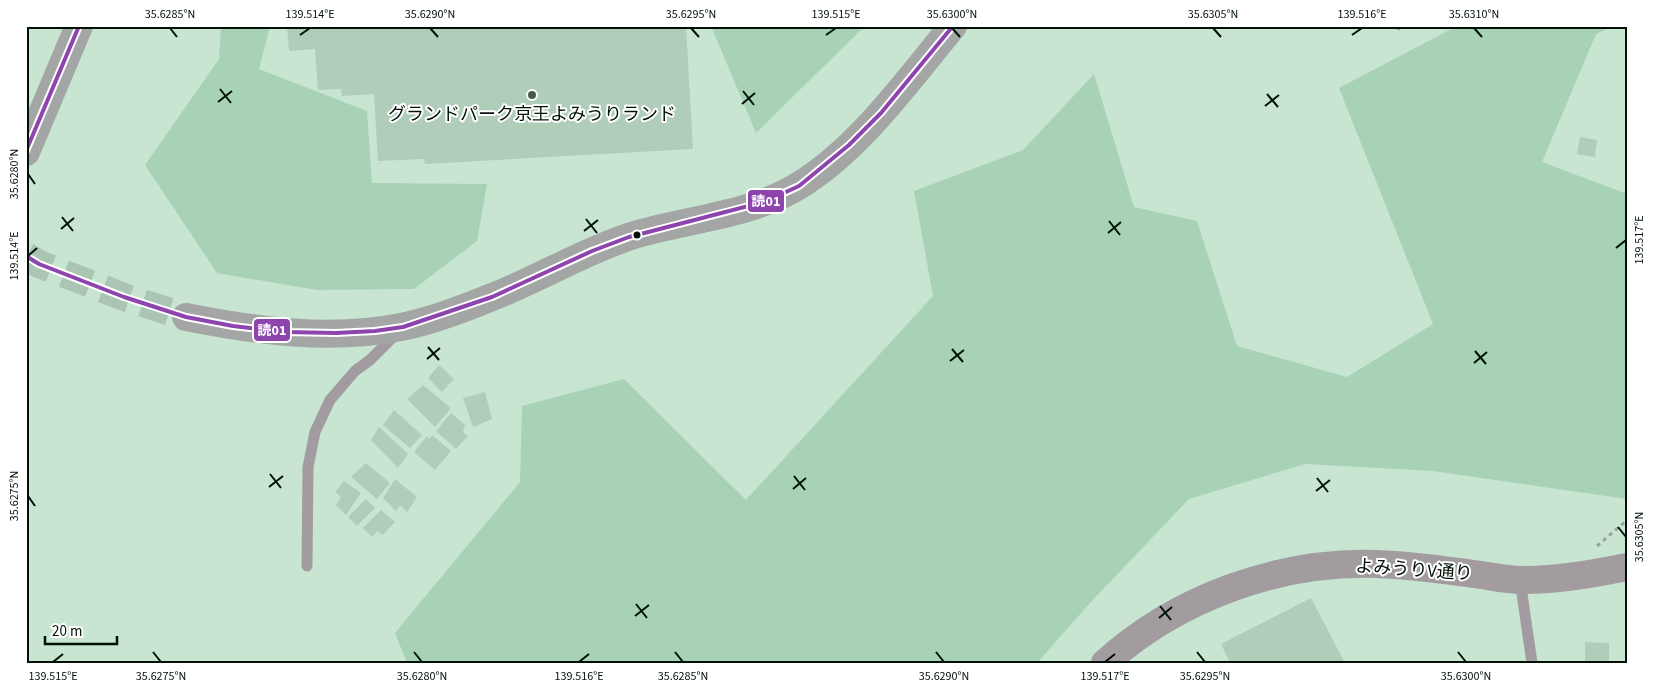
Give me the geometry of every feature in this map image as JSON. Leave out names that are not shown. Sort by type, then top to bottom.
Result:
[{"type":"main road","points":[[26,152],[78,26]]},
{"type":"main road","points":[[186,317],[233,326],[284,332],[336,333],[403,327],[492,297],[592,251],[629,237],[764,202],[799,186],[849,145],[881,113],[953,26]]},
{"type":"street","name":"よみうりV通り","points":[[1105,663],[1144,633],[1173,614],[1206,597],[1260,579],[1305,569],[1375,564],[1435,569],[1520,580],[1562,578],[1627,567]]},
{"type":"lane","points":[[307,566],[308,467],[315,432],[330,400],[355,371],[370,360],[403,327]]},
{"type":"lane","points":[[1520,580],[1532,663]]},
{"type":"path","points":[[1389,26],[1400,29]]},
{"type":"green space","points":[[221,26],[270,26],[259,69],[367,111],[372,183],[487,184],[477,241],[414,289],[317,290],[217,273],[145,165],[219,59]]},
{"type":"green space","points":[[711,26],[865,26],[756,133]]},
{"type":"green space","points":[[1457,26],[1613,26],[1596,34],[1542,162],[1627,194],[1627,499],[1433,471],[1305,464],[1189,499],[1090,603],[1037,663],[407,663],[395,633],[520,482],[522,406],[624,379],[746,500],[933,296],[914,191],[1023,150],[1094,74],[1134,207],[1197,221],[1237,346],[1347,377],[1433,324],[1339,88]]},
{"type":"building","name":"グランドパーク京王よみうりランド","points":[[287,26],[686,26],[693,149],[425,164],[424,159],[378,161],[374,94],[342,96],[341,89],[318,90],[315,49],[289,51]]},
{"type":"building","points":[[1580,137],[1597,140],[1595,157],[1577,154]]},
{"type":"building","points":[[439,365],[454,379],[442,392],[428,378]]},
{"type":"building","points":[[423,385],[451,408],[435,427],[407,399]]},
{"type":"building","points":[[485,392],[492,419],[473,427],[463,398]]},
{"type":"building","points":[[394,410],[422,435],[410,448],[383,425]]},
{"type":"building","points":[[451,413],[465,425],[463,432],[468,436],[456,449],[436,431]]},
{"type":"building","points":[[379,427],[408,454],[398,468],[371,440]]},
{"type":"building","points":[[432,435],[451,451],[435,470],[414,452],[427,436],[429,439]]},
{"type":"building","points":[[366,463],[390,483],[377,499],[351,477]]},
{"type":"building","points":[[395,479],[417,497],[407,512],[400,505],[396,511],[383,498]]},
{"type":"building","points":[[344,481],[361,493],[346,515],[336,505],[341,497],[335,492]]},
{"type":"building","points":[[366,499],[375,508],[357,526],[348,517]]},
{"type":"building","points":[[381,510],[395,522],[383,535],[377,531],[372,537],[363,528]]},
{"type":"building","points":[[1311,598],[1345,663],[1230,663],[1221,644]]},
{"type":"building","points":[[1585,642],[1609,643],[1609,663],[1585,663]]},
{"type":"tunnel","points":[[26,256],[39,264],[124,297],[186,317]]},
{"type":"transit line","name":"読01","points":[[26,151],[79,26]]},
{"type":"transit line","name":"読01","points":[[26,256],[39,264],[124,297],[186,317],[233,326],[285,332],[336,333],[403,327],[492,297],[592,251],[629,237],[764,202],[799,186],[849,145],[881,113],[953,26]]},
{"type":"place","name":"グランドパーク京王よみうりランド","points":[[532,95]]}]
